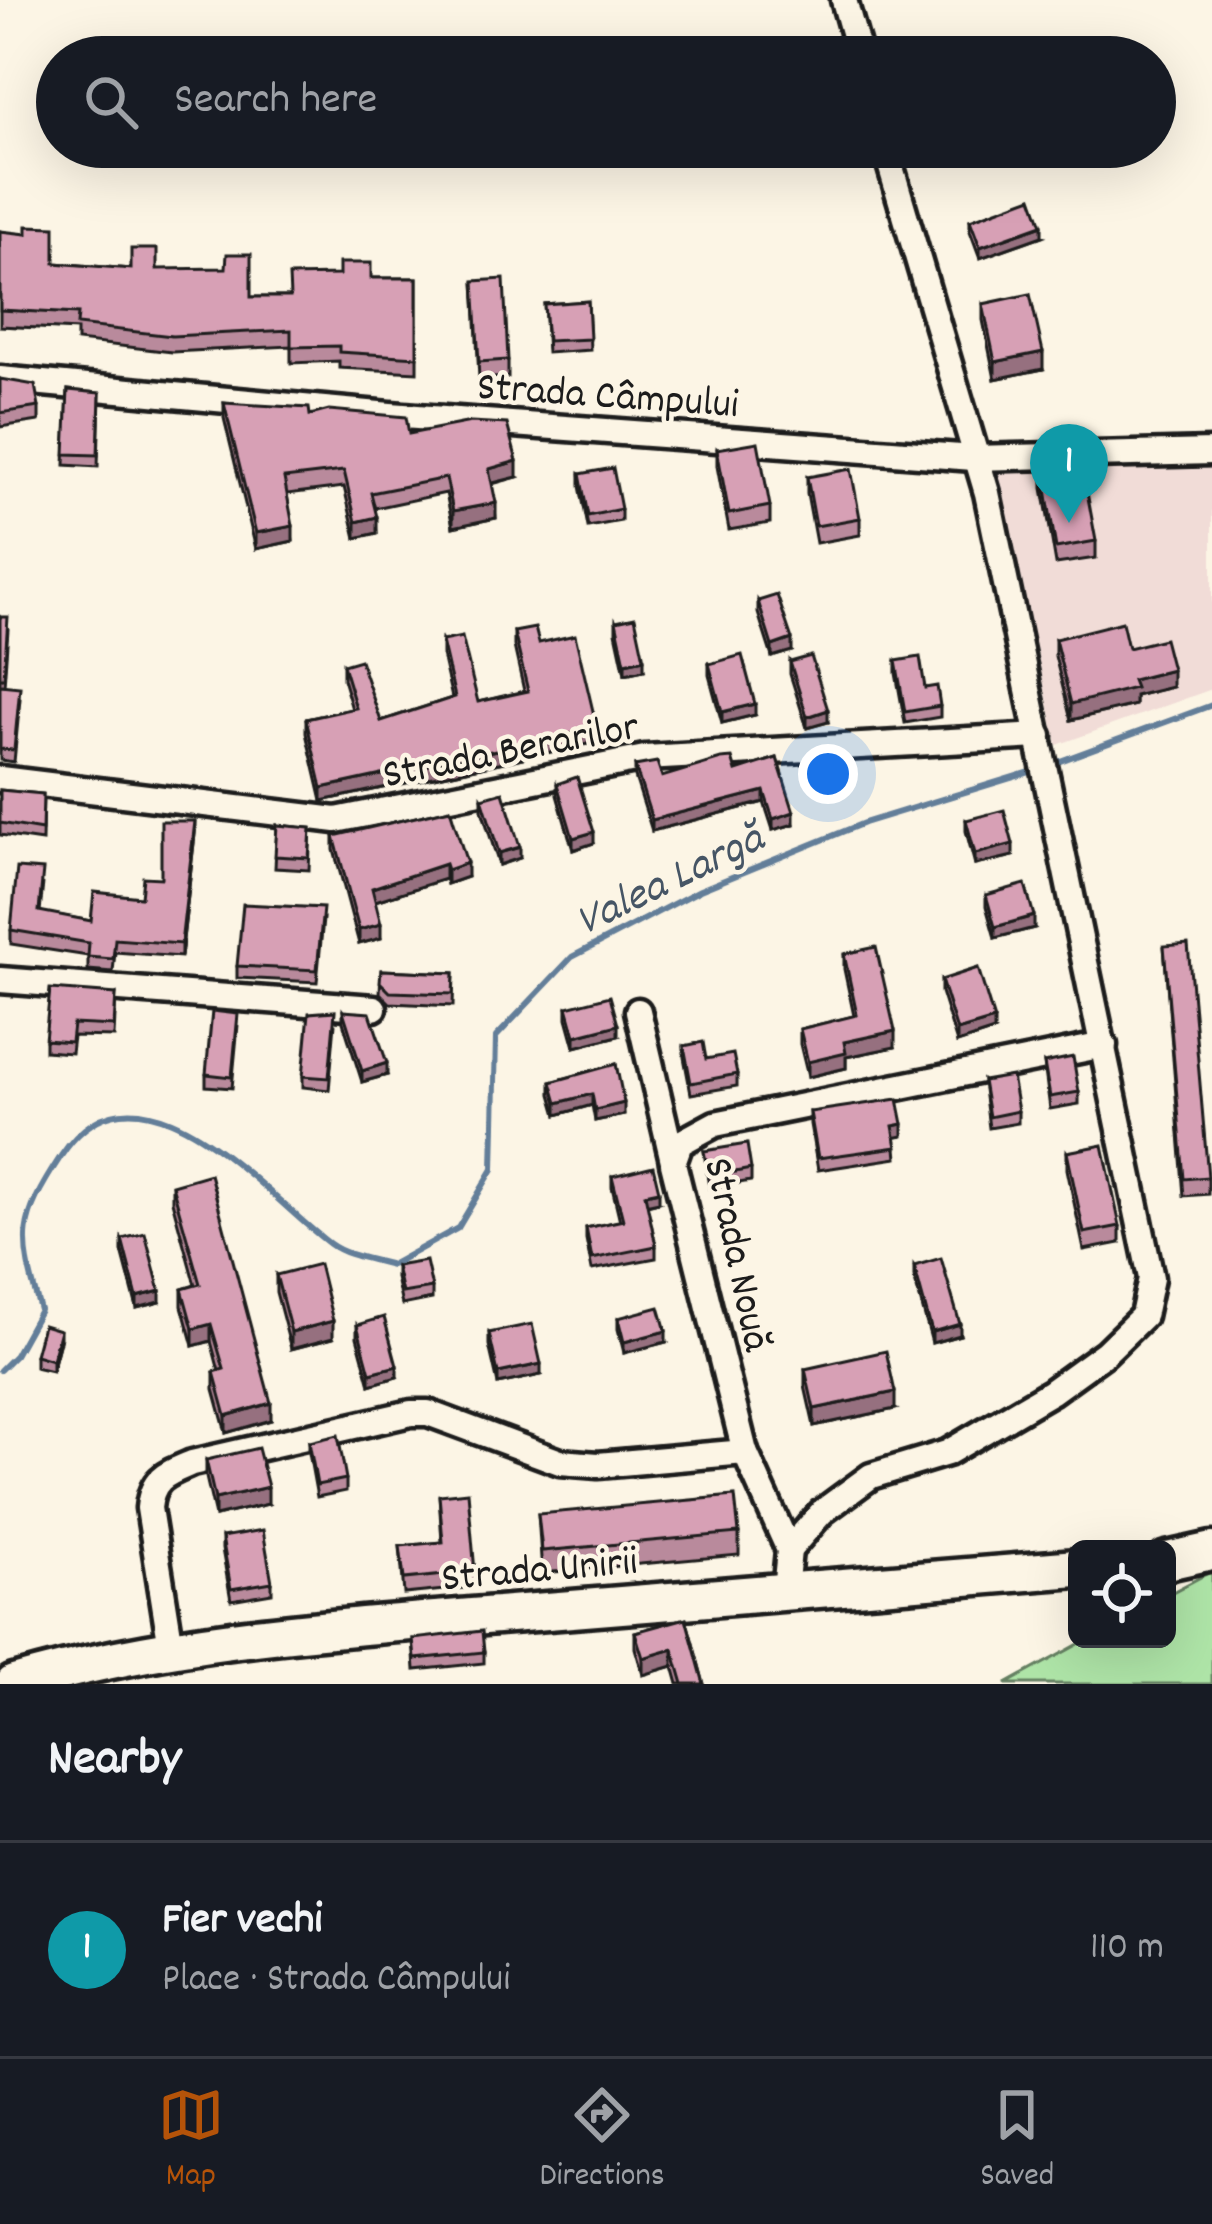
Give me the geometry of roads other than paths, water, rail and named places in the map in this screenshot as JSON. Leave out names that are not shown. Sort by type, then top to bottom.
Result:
[{"type":"main road","points":[[1176,1559],[1212,1551]]},
{"type":"main road","name":"Strada Unirii","points":[[14,1684],[97,1660],[171,1647],[1068,1569]]},
{"type":"street","points":[[844,0],[854,36]]},
{"type":"street","points":[[789,1550],[822,1511],[872,1476],[946,1453],[1052,1393],[1118,1343],[1143,1316],[1151,1278],[987,493],[891,168]]},
{"type":"street","name":"Strada Câmpului","points":[[0,379],[390,415],[974,458],[1212,452]]},
{"type":"street","name":"Strada Berarilor","points":[[0,779],[336,820],[645,758],[1041,745]]},
{"type":"street","points":[[0,980],[374,1008]]},
{"type":"street","points":[[638,1011],[674,1163]]},
{"type":"street","name":"Strada Nouă","points":[[785,1591],[789,1550],[745,1452],[674,1163],[680,1143],[715,1124],[1103,1046]]},
{"type":"street","points":[[171,1647],[149,1508],[151,1487],[160,1477],[192,1462],[411,1412],[428,1413],[560,1462],[598,1465],[745,1452]]},
{"type":"waterway","name":"Valea Largă","points":[[1052,764],[1212,705]]},
{"type":"waterway","name":"Valea Largă","points":[[0,1370],[15,1355],[40,1310],[26,1246],[30,1214],[61,1156],[92,1124],[126,1113],[162,1118],[236,1163],[330,1244],[391,1265],[458,1228],[493,1169],[496,1037],[572,957],[700,890],[864,823],[1040,769]]},
{"type":"place","name":"Fier vechi","points":[[1069,523]]}]
